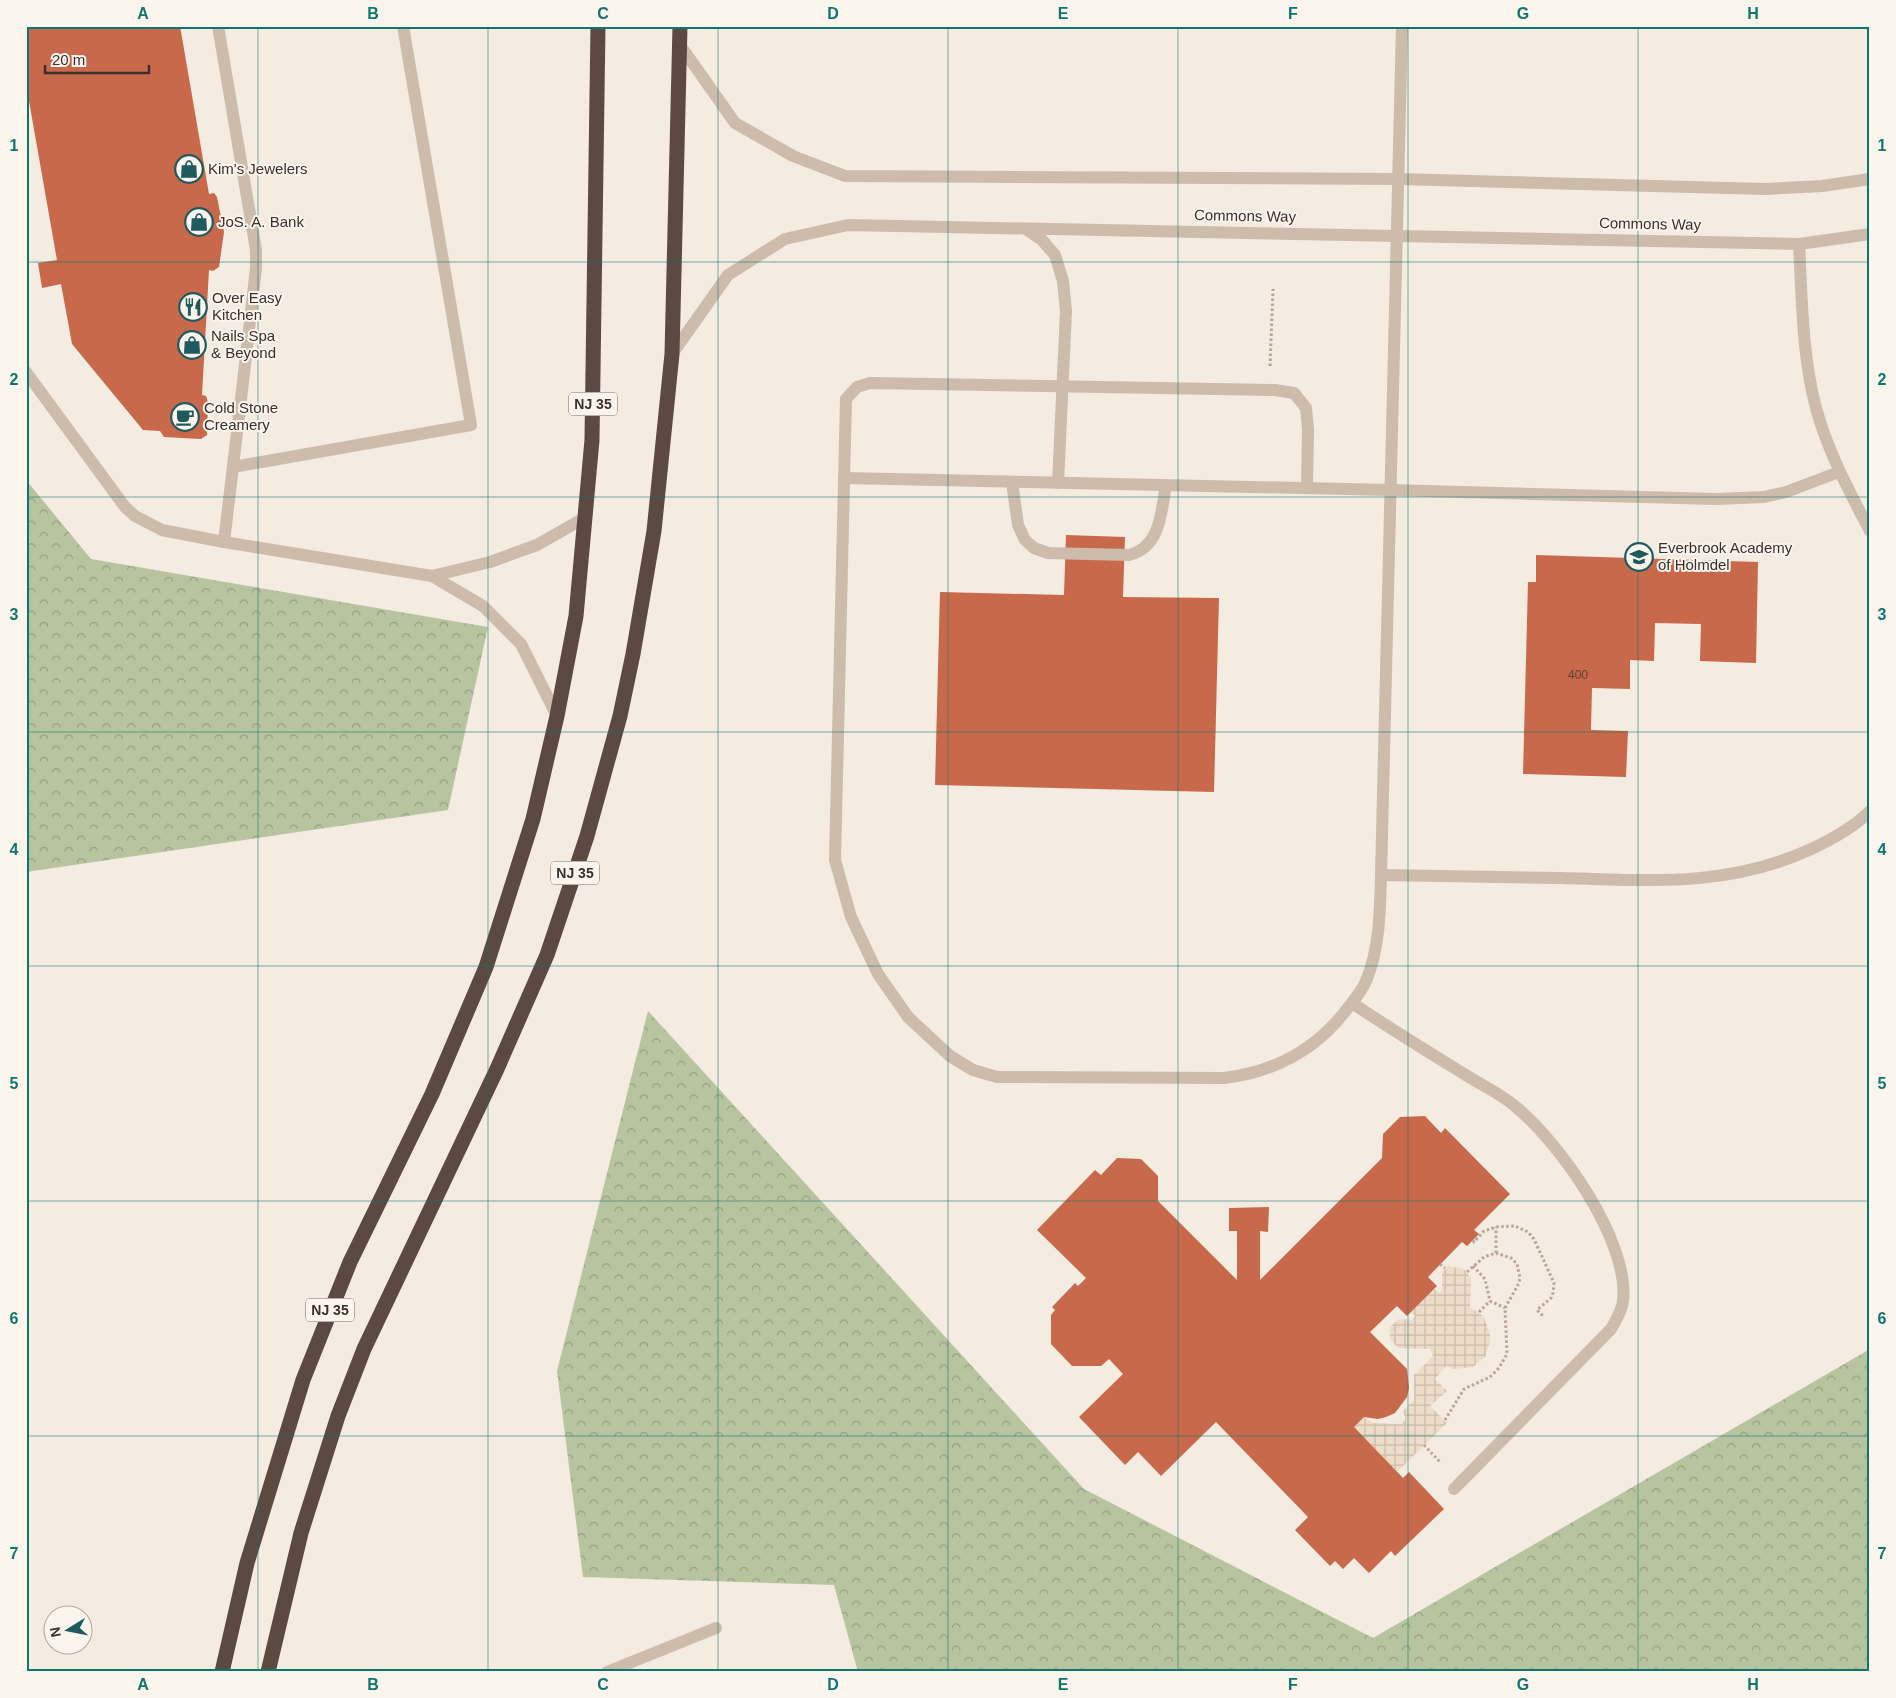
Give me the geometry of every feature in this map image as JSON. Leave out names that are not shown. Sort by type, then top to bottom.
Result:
[{"type":"highway","name":"NJ 35","points":[[222,1672],[247,1563],[303,1380],[350,1262],[432,1094],[486,967],[533,819],[557,716],[576,616],[592,440],[598,26]]},
{"type":"highway","name":"NJ 35","points":[[268,1672],[301,1533],[338,1416],[364,1349],[505,1052],[547,955],[587,836],[620,716],[633,654],[654,531],[672,354],[680,26]]},
{"type":"street","points":[[218,26],[256,250],[255,278],[224,542]]},
{"type":"street","points":[[233,467],[471,425],[403,26]]},
{"type":"street","points":[[1307,488],[1308,429],[1306,408],[1294,393],[1275,390],[1062,388],[870,383],[857,387],[846,399],[835,860],[855,925],[878,974],[908,1017],[950,1056],[973,1070],[997,1077],[1224,1078],[1244,1076],[1282,1063],[1322,1037],[1340,1019],[1366,981],[1373,960],[1380,915],[1402,26]]},
{"type":"street","points":[[680,45],[735,123],[793,156],[844,176],[1399,180],[1765,189],[1822,186],[1870,179]]},
{"type":"street","name":"Commons Way","points":[[672,354],[728,275],[785,239],[848,225],[1800,244],[1870,234]]},
{"type":"street","points":[[1026,229],[1042,240],[1055,255],[1063,281],[1066,311],[1058,483]]},
{"type":"street","points":[[1800,244],[1803,320],[1809,373],[1816,408],[1839,472],[1870,531]]},
{"type":"street","points":[[26,372],[125,507],[135,516],[162,530],[432,576],[483,606],[521,644],[557,716]]},
{"type":"street","points":[[844,478],[1741,499],[1764,497],[1786,492],[1839,472]]},
{"type":"street","points":[[1012,482],[1018,524],[1025,540],[1034,548],[1048,553],[1129,555],[1138,553],[1148,546],[1154,537],[1159,524],[1166,485]]},
{"type":"street","points":[[432,576],[490,562],[537,545],[586,518]]},
{"type":"street","points":[[1381,875],[1658,880],[1706,879],[1774,864],[1804,852],[1842,832],[1870,811]]},
{"type":"street","points":[[1352,1003],[1515,1106],[1542,1133],[1572,1171],[1608,1233],[1620,1264],[1624,1285],[1623,1302],[1620,1313],[1611,1329],[1454,1489]]},
{"type":"street","points":[[607,1672],[716,1628]]},
{"type":"path","points":[[1270,371],[1273,289]]},
{"type":"path","points":[[1473,1240],[1474,1242],[1484,1231],[1496,1227],[1515,1226],[1522,1228],[1534,1239],[1554,1283],[1551,1298],[1537,1310],[1544,1317]]},
{"type":"path","points":[[1496,1227],[1496,1253]]},
{"type":"path","points":[[1445,1420],[1464,1389],[1490,1377],[1499,1368],[1507,1354],[1504,1308],[1519,1283],[1517,1264],[1511,1258],[1496,1253],[1484,1257],[1467,1272]]},
{"type":"path","points":[[1440,1264],[1445,1268]]},
{"type":"path","points":[[1473,1266],[1485,1279],[1490,1301]]},
{"type":"path","points":[[1490,1301],[1504,1308]]},
{"type":"path","points":[[1479,1312],[1490,1301]]},
{"type":"path","points":[[1424,1446],[1440,1462]]},
{"type":"green space","points":[[26,480],[91,559],[488,627],[448,810],[26,872]]},
{"type":"green space","points":[[648,1011],[1084,1489],[1373,1638],[1870,1349],[1870,1672],[858,1672],[834,1585],[583,1577],[557,1371]]},
{"type":"shaded area","points":[[1448,1266],[1464,1269],[1471,1278],[1470,1308],[1479,1312],[1484,1318],[1490,1333],[1490,1341],[1485,1357],[1473,1367],[1453,1369],[1446,1366],[1435,1379],[1447,1391],[1430,1406],[1447,1423],[1397,1472],[1354,1427],[1364,1417],[1373,1423],[1401,1424],[1405,1420],[1402,1412],[1414,1400],[1414,1375],[1433,1356],[1430,1349],[1398,1348],[1390,1339],[1390,1327],[1399,1319],[1412,1320],[1415,1316],[1411,1312],[1434,1289],[1439,1293],[1442,1290],[1442,1272]]},
{"type":"building","points":[[26,26],[180,26],[209,194],[214,193],[217,197],[224,232],[219,267],[213,271],[209,270],[202,395],[206,396],[208,402],[207,435],[201,439],[164,437],[160,431],[143,430],[72,344],[61,284],[42,288],[38,263],[57,260],[26,84]]},
{"type":"building","points":[[1066,535],[1125,537],[1123,597],[1219,598],[1214,792],[935,785],[940,592],[1064,595]]},
{"type":"building","points":[[1536,555],[1758,562],[1756,663],[1700,661],[1701,624],[1655,623],[1654,661],[1630,660],[1630,689],[1592,688],[1591,730],[1628,731],[1626,777],[1523,774],[1528,582],[1536,582]]},
{"type":"building","points":[[1425,1116],[1441,1133],[1445,1128],[1510,1194],[1474,1230],[1479,1234],[1467,1246],[1462,1242],[1428,1277],[1437,1286],[1407,1316],[1397,1306],[1370,1332],[1407,1369],[1409,1388],[1407,1397],[1395,1413],[1378,1419],[1364,1417],[1354,1427],[1403,1478],[1409,1472],[1444,1509],[1395,1556],[1391,1551],[1369,1573],[1354,1558],[1343,1569],[1335,1561],[1330,1566],[1295,1530],[1308,1517],[1216,1422],[1161,1476],[1138,1452],[1125,1465],[1079,1417],[1123,1374],[1109,1359],[1101,1366],[1072,1366],[1051,1344],[1051,1315],[1055,1310],[1052,1307],[1075,1283],[1078,1286],[1086,1278],[1037,1230],[1095,1170],[1101,1175],[1117,1158],[1141,1159],[1158,1176],[1158,1201],[1237,1280],[1237,1231],[1229,1231],[1229,1208],[1269,1207],[1268,1232],[1260,1231],[1260,1280],[1382,1158],[1383,1134],[1400,1117]]},
{"type":"place","name":"Kim's Jewelers","points":[[189,169]]},
{"type":"place","name":"JoS. A. Bank","points":[[199,222]]},
{"type":"place","name":"Over Easy Kitchen","points":[[193,307]]},
{"type":"place","name":"Nails Spa & Beyond","points":[[192,345]]},
{"type":"place","name":"Cold Stone Creamery","points":[[185,417]]},
{"type":"place","name":"Everbrook Academy of Holmdel","points":[[1639,557]]}]
